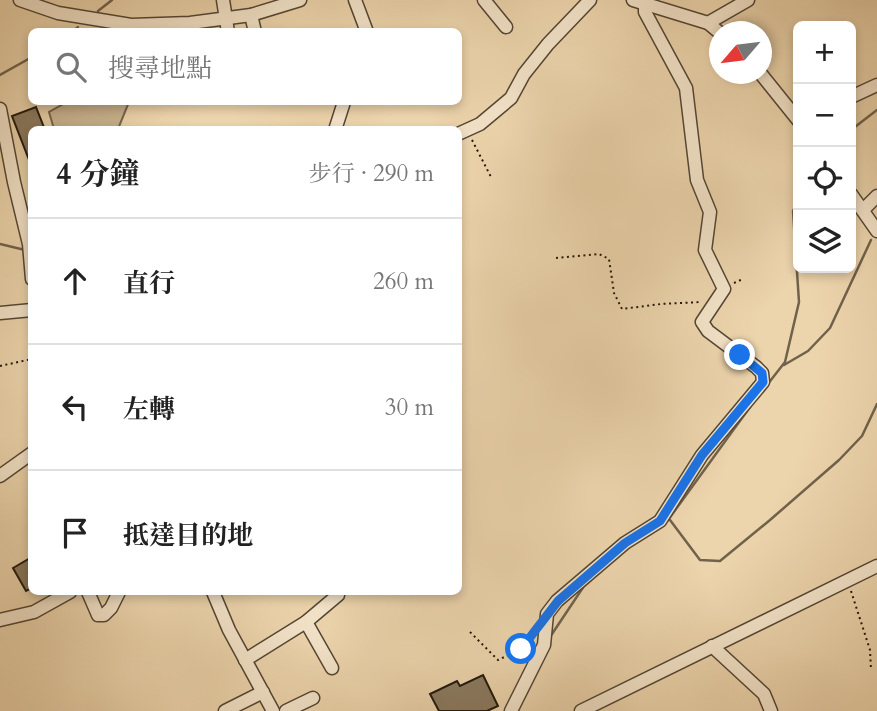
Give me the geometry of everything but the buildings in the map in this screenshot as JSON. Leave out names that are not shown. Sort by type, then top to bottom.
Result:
[{"type":"street","points":[[20,0],[58,13],[131,25],[190,23],[251,15],[300,0]]},
{"type":"street","points":[[223,0],[227,28]]},
{"type":"street","points":[[355,0],[366,28]]},
{"type":"street","points":[[484,0],[506,27]]},
{"type":"street","points":[[462,132],[478,125],[511,98],[524,74],[548,44],[590,0]]},
{"type":"street","points":[[639,2],[708,23],[747,0]]},
{"type":"street","points":[[511,711],[544,645],[547,614],[558,601],[625,543],[660,521],[702,455],[763,382],[762,373],[708,331],[702,322],[724,289],[705,250],[710,212],[697,180],[686,88],[639,2]]},
{"type":"street","points":[[251,15],[254,28]]},
{"type":"street","points":[[769,84],[793,114]]},
{"type":"street","points":[[856,95],[877,85]]},
{"type":"street","points":[[336,126],[343,105]]},
{"type":"street","points":[[0,109],[7,182],[28,241]]},
{"type":"street","points":[[863,210],[877,196]]},
{"type":"street","points":[[856,201],[877,231]]},
{"type":"street","points":[[0,313],[28,310]]},
{"type":"street","points":[[0,477],[28,456]]},
{"type":"street","points":[[581,711],[877,566]]},
{"type":"street","points":[[0,620],[34,611],[63,595]]},
{"type":"street","points":[[90,595],[98,615],[104,615],[118,595]]},
{"type":"street","points":[[214,595],[229,630],[273,711]]},
{"type":"street","points":[[246,660],[306,622],[338,595]]},
{"type":"street","points":[[306,622],[332,668]]},
{"type":"street","points":[[712,646],[764,694],[771,711]]},
{"type":"street","points":[[225,711],[263,692]]},
{"type":"street","points":[[286,711],[313,698]]},
{"type":"path","points":[[478,125],[472,141],[491,177]]},
{"type":"path","points":[[556,258],[599,254],[609,259],[614,293],[622,309],[716,302]]},
{"type":"path","points":[[0,366],[28,360]]},
{"type":"path","points":[[848,580],[870,650],[871,670]]},
{"type":"path","points":[[470,632],[498,660],[521,649],[534,631]]},
{"type":"shaded area","points":[[62,105],[128,105],[119,126],[53,126],[49,112]]},
{"type":"waterway","points":[[98,11],[112,0]]},
{"type":"waterway","points":[[0,75],[28,59]]},
{"type":"waterway","points":[[856,126],[877,110]]},
{"type":"waterway","points":[[767,385],[785,362],[799,302],[794,210]]},
{"type":"waterway","points":[[784,365],[808,351],[830,328],[871,240]]},
{"type":"waterway","points":[[0,244],[25,250]]},
{"type":"waterway","points":[[670,520],[700,560],[720,561],[839,460],[862,436],[877,404]]},
{"type":"waterway","points":[[668,520],[750,407]]},
{"type":"waterway","points":[[550,637],[584,586],[591,580]]},
{"type":"route","points":[[521,649],[558,601],[625,543],[660,521],[702,455],[763,382],[762,373],[740,355]]}]
